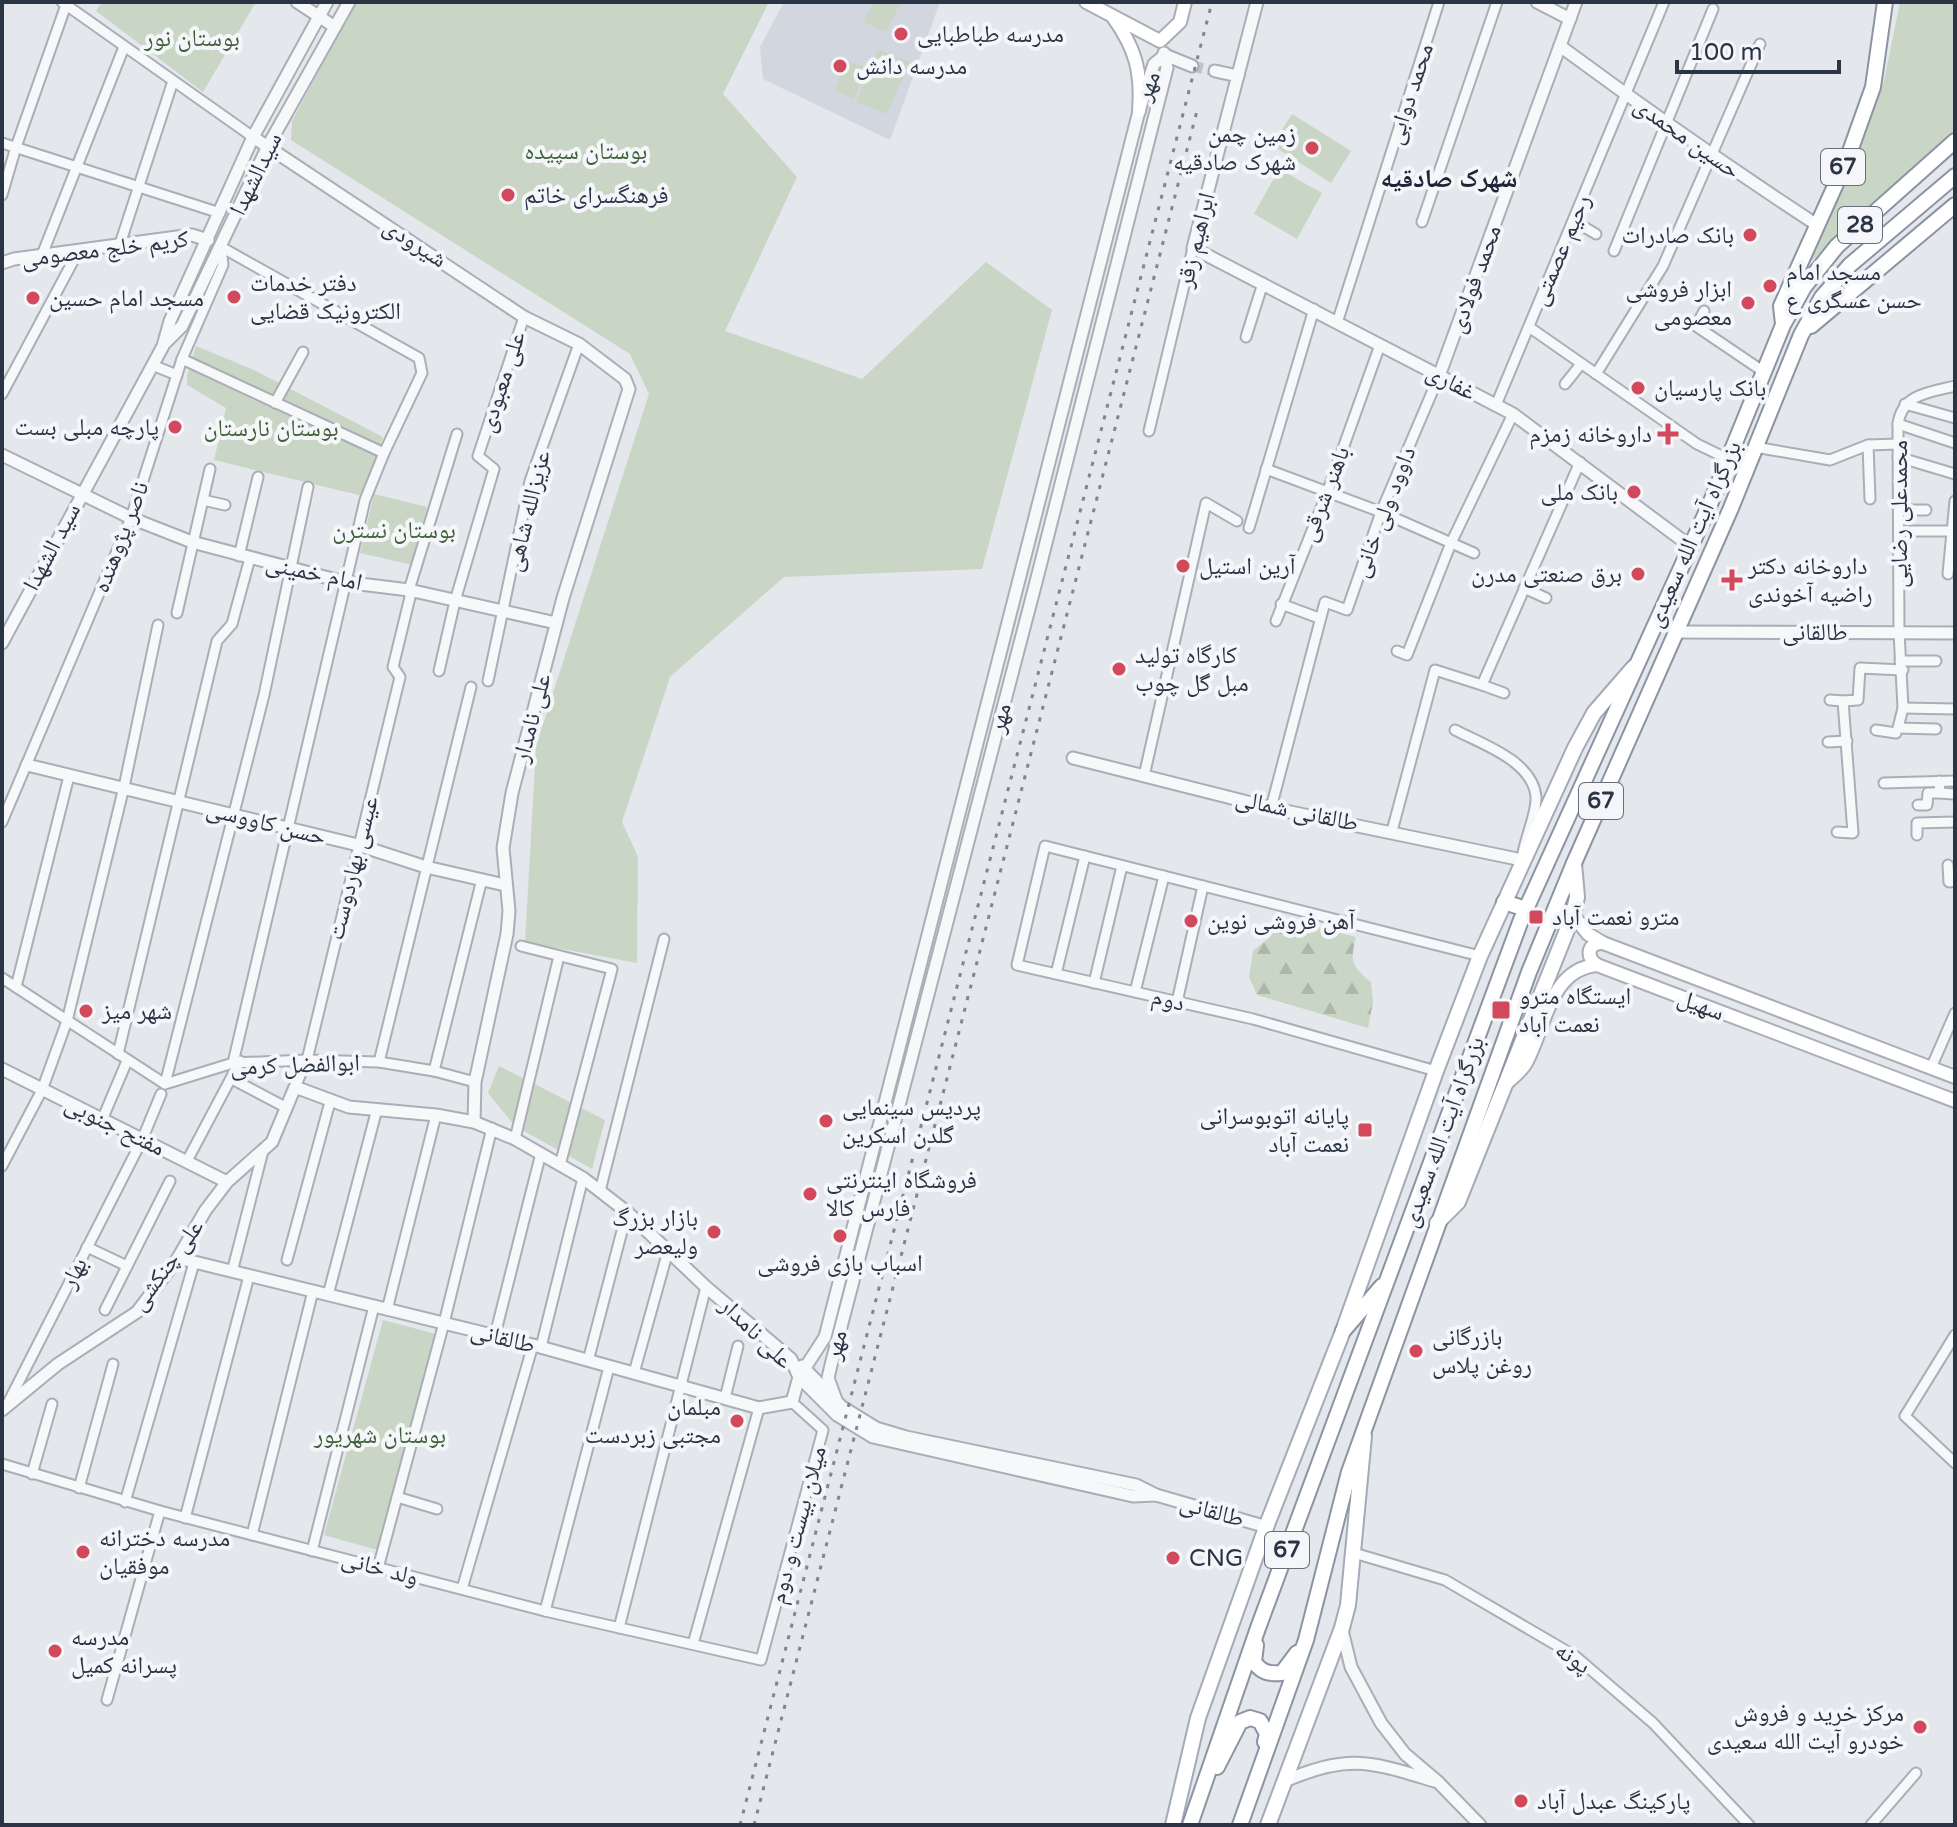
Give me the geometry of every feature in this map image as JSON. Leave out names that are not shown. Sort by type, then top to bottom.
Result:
[{"type":"main road","points":[[1086,2],[1160,41]]},
{"type":"main road","name":"مهر","points":[[1160,41],[1180,22],[1185,2]]},
{"type":"main road","name":"بزرگراه آیت الله سعیدی","points":[[1191,1819],[1258,1628],[1526,909],[1728,459],[1783,325],[1781,306],[1848,157],[1873,87],[1885,2]]},
{"type":"main road","points":[[1111,15],[1129,41],[1137,66],[1141,81],[1139,111]]},
{"type":"main road","name":"28","points":[[1783,325],[1804,287],[1837,246],[1955,141]]},
{"type":"main road","name":"28","points":[[1801,335],[1822,297],[1850,265],[1955,176]]},
{"type":"main road","points":[[1928,228],[1955,188]]},
{"type":"main road","points":[[1801,335],[1955,205]]},
{"type":"main road","name":"بزرگراه آیت الله سعیدی","points":[[1240,1825],[1306,1640],[1349,1472],[1529,972],[1731,508],[1801,335]]},
{"type":"main road","points":[[1173,1825],[1198,1718],[1480,956],[1522,860],[1594,713],[1635,666]]},
{"type":"main road","points":[[1437,1223],[1458,1202],[1573,915],[1577,897],[1574,863]]},
{"type":"main road","points":[[1504,902],[1526,909]]},
{"type":"main road","name":"سهیل","points":[[1573,915],[1588,934],[1603,943],[1955,1077]]},
{"type":"main road","points":[[1597,965],[1588,954],[1596,943],[1603,943]]},
{"type":"main road","points":[[1504,1085],[1526,1064],[1553,997],[1562,984],[1582,966],[1597,965]]},
{"type":"main road","name":"سهیل","points":[[1597,965],[1955,1101]]},
{"type":"main road","points":[[1343,1331],[1390,1277]]},
{"type":"main road","points":[[1268,1825],[1348,1605],[1365,1426]]},
{"type":"main road","points":[[1258,1628],[1254,1662],[1261,1671],[1271,1674],[1282,1673],[1306,1640]]},
{"type":"main road","points":[[1191,1819],[1240,1722],[1250,1718],[1264,1725],[1267,1734],[1246,1808]]},
{"type":"street","points":[[297,2],[335,27]]},
{"type":"street","name":"سیدالشهدا","points":[[163,346],[170,321],[253,137],[327,2]]},
{"type":"street","name":"سیدالشهدا","points":[[80,494],[163,346],[182,326],[268,146],[349,2]]},
{"type":"street","name":"ابراهیم زقر","points":[[1149,431],[1257,2]]},
{"type":"street","name":"محمد دوابی","points":[[1337,323],[1439,2]]},
{"type":"street","points":[[1422,222],[1497,2]]},
{"type":"street","points":[[1537,2],[1570,19]]},
{"type":"street","name":"محمد فولادی","points":[[1439,376],[1576,2]]},
{"type":"street","name":"رحیم عصمتی","points":[[1496,405],[1664,2]]},
{"type":"street","points":[[1879,2],[1883,28]]},
{"type":"street","points":[[2,195],[64,4],[253,137]]},
{"type":"street","points":[[1614,251],[1713,9]]},
{"type":"street","points":[[1160,41],[1165,55],[1192,66]]},
{"type":"street","points":[[1596,374],[1663,266],[1760,44]]},
{"type":"street","name":"حسین محمدی","points":[[1560,46],[1712,156],[1817,225]]},
{"type":"street","points":[[42,255],[124,47]]},
{"type":"street","name":"مهر","points":[[806,1368],[825,1337],[1139,111],[1154,64],[1165,55]]},
{"type":"street","name":"مهر","points":[[836,1400],[828,1378],[831,1365],[1167,68],[1165,55]]},
{"type":"street","points":[[1215,71],[1238,76]]},
{"type":"street","points":[[120,244],[173,81]]},
{"type":"street","name":"شیرودی","points":[[253,137],[524,317],[579,344]]},
{"type":"street","points":[[2,143],[220,213]]},
{"type":"street","points":[[1574,221],[1596,234]]},
{"type":"street","name":"کریم خلج معصومی","points":[[2,263],[192,235],[208,240]]},
{"type":"street","points":[[187,1161],[232,1079],[365,500],[422,373],[419,358],[221,247]]},
{"type":"street","name":"ناصر پژوهنده","points":[[2,822],[131,518],[182,359],[223,265],[221,247]]},
{"type":"street","name":"غفاری","points":[[1193,248],[1513,414],[1690,546]]},
{"type":"street","points":[[2,394],[79,250]]},
{"type":"street","points":[[1246,337],[1263,283]]},
{"type":"street","points":[[1249,528],[1314,309]]},
{"type":"street","points":[[1704,311],[1696,326],[1764,372]]},
{"type":"street","name":"علی معبودی","points":[[439,671],[455,601],[494,469],[478,456],[524,317]]},
{"type":"street","points":[[1529,327],[1697,444],[1728,459]]},
{"type":"street","name":"عزیزالله شاهی","points":[[488,681],[530,481],[579,344]]},
{"type":"street","name":"علی نامدار","points":[[474,1122],[475,1082],[507,934],[509,911],[503,848],[506,821],[556,623],[629,389],[625,379],[579,344]]},
{"type":"street","name":"باهنر شرقی","points":[[1276,621],[1327,493],[1380,345]]},
{"type":"street","points":[[275,403],[303,352]]},
{"type":"street","points":[[182,359],[384,453]]},
{"type":"street","points":[[1565,384],[1581,364]]},
{"type":"street","points":[[152,365],[177,375]]},
{"type":"street","name":"داوود ولی خانی","points":[[1319,618],[1325,602],[1347,610],[1381,512],[1439,376]]},
{"type":"street","points":[[1905,404],[1917,396],[1955,386]]},
{"type":"street","points":[[1905,404],[1955,418]]},
{"type":"street","name":"محمدعلی رضایی","points":[[1897,731],[1903,708],[1899,632],[1898,424],[1899,412],[1905,404]]},
{"type":"street","points":[[1402,653],[1513,414]]},
{"type":"street","points":[[1898,424],[1955,443]]},
{"type":"street","name":"عیسی بهاردوست","points":[[295,1087],[307,1060],[400,677],[393,667],[410,597],[409,590],[457,434]]},
{"type":"street","points":[[1755,447],[1830,460],[1868,445],[1898,444]]},
{"type":"street","points":[[1868,445],[1870,499]]},
{"type":"street","name":"امام خمینی","points":[[2,455],[131,518],[192,542],[344,582],[409,590],[556,623]]},
{"type":"street","points":[[1898,457],[1955,474]]},
{"type":"street","points":[[1482,685],[1580,462]]},
{"type":"street","points":[[177,613],[210,469]]},
{"type":"street","points":[[1266,469],[1381,512],[1474,553]]},
{"type":"street","points":[[118,1054],[217,641],[232,624],[258,477]]},
{"type":"street","name":"بهار","points":[[4,1408],[142,1140],[163,1089],[264,695],[308,487]]},
{"type":"street","name":"سید الشهدا","points":[[2,643],[80,494]]},
{"type":"street","points":[[203,500],[225,505]]},
{"type":"street","points":[[1948,574],[1955,501]]},
{"type":"street","points":[[1144,776],[1206,503],[1237,521]]},
{"type":"street","points":[[1899,510],[1926,510]]},
{"type":"street","points":[[1899,531],[1952,531]]},
{"type":"street","points":[[1524,588],[1546,598]]},
{"type":"street","points":[[1271,808],[1319,618],[1281,604]]},
{"type":"street","points":[[2,1166],[42,1090],[67,1021],[124,787],[158,625]]},
{"type":"street","name":"طالقانی","points":[[1675,632],[1955,633]]},
{"type":"street","points":[[1830,700],[1858,700],[1860,668],[1936,661]]},
{"type":"street","points":[[1392,831],[1435,670],[1504,693]]},
{"type":"street","points":[[379,1062],[471,687]]},
{"type":"street","points":[[1837,832],[1853,833],[1843,701]]},
{"type":"street","points":[[1903,708],[1955,709]]},
{"type":"street","points":[[1876,730],[1936,729]]},
{"type":"street","points":[[1455,730],[1505,756],[1532,783],[1537,799],[1526,833],[1522,860]]},
{"type":"street","points":[[1828,742],[1847,741]]},
{"type":"street","name":"طالقانی شمالی","points":[[1073,758],[1271,808],[1522,860]]},
{"type":"street","name":"حسن کاووسی","points":[[27,765],[358,845],[426,867],[505,885]]},
{"type":"street","points":[[2,992],[8,982],[69,776]]},
{"type":"street","points":[[1939,781],[1940,793]]},
{"type":"street","points":[[1884,783],[1954,781]]},
{"type":"street","points":[[1918,805],[1927,805],[1928,793],[1953,794]]},
{"type":"street","points":[[1917,835],[1917,823],[1955,822]]},
{"type":"street","name":"دوم","points":[[1085,856],[1045,846],[1017,965],[1253,1019],[1436,1071]]},
{"type":"street","points":[[949,853],[964,856]]},
{"type":"street","points":[[1056,974],[1085,856],[1480,956]]},
{"type":"street","points":[[1948,865],[1949,882],[1955,881]]},
{"type":"street","points":[[1094,983],[1122,866]]},
{"type":"street","points":[[1135,992],[1164,876]]},
{"type":"street","points":[[434,1071],[482,879]]},
{"type":"street","points":[[1177,1002],[1203,886]]},
{"type":"street","points":[[600,1191],[664,939]]},
{"type":"street","points":[[521,946],[612,969],[560,1165]]},
{"type":"street","points":[[515,1139],[559,956]]},
{"type":"street","points":[[8,982],[118,1054],[163,1089]]},
{"type":"street","points":[[1931,1068],[1955,1013]]},
{"type":"street","name":"ابوالفضل کرمی","points":[[163,1089],[236,1062],[307,1060],[379,1062],[434,1071],[475,1082]]},
{"type":"street","points":[[102,1120],[127,1061]]},
{"type":"street","name":"مفتح جنوبی","points":[[2,1069],[227,1182]]},
{"type":"street","points":[[232,1079],[287,1108]]},
{"type":"street","name":"علی نامدار","points":[[295,1087],[349,1107],[436,1115],[474,1122],[541,1153],[583,1178],[627,1212],[706,1287],[791,1359]]},
{"type":"street","name":"علی چنکشی","points":[[4,1408],[58,1364],[137,1312],[178,1258],[205,1211],[227,1182],[272,1142],[295,1087]]},
{"type":"street","points":[[287,1260],[330,1102]]},
{"type":"street","points":[[328,1295],[377,1109]]},
{"type":"street","points":[[387,1310],[436,1115]]},
{"type":"street","points":[[378,1568],[444,1323],[492,1128]]},
{"type":"street","points":[[2,1135],[15,1142]]},
{"type":"street","points":[[232,1272],[263,1151]]},
{"type":"street","points":[[495,1335],[541,1153]]},
{"type":"street","points":[[871,1160],[884,1162]]},
{"type":"street","points":[[462,1589],[537,1346],[583,1178]]},
{"type":"street","name":"بهار","points":[[105,1310],[170,1181]]},
{"type":"street","points":[[588,1361],[627,1212]]},
{"type":"street","points":[[87,1247],[127,1266]]},
{"type":"street","points":[[634,1373],[668,1251]]},
{"type":"street","name":"طالقانی","points":[[178,1258],[495,1335],[759,1408],[792,1402]]},
{"type":"street","points":[[125,1502],[194,1263]]},
{"type":"street","points":[[185,1518],[249,1276]]},
{"type":"street","points":[[619,1628],[706,1287]]},
{"type":"street","points":[[252,1535],[313,1291]]},
{"type":"street","points":[[312,1551],[374,1306]]},
{"type":"street","points":[[1955,1335],[1905,1416],[1955,1463]]},
{"type":"street","points":[[725,1398],[738,1346]]},
{"type":"street","name":"طالقانی","points":[[791,1359],[806,1368],[842,1407],[876,1428],[1136,1485],[1156,1495],[1267,1527]]},
{"type":"street","points":[[79,1488],[113,1364]]},
{"type":"street","points":[[792,1402],[806,1368],[813,1366],[818,1371],[827,1370],[831,1365]]},
{"type":"street","points":[[545,1611],[609,1367]]},
{"type":"street","name":"علی نامدار","points":[[806,1368],[837,1415],[873,1437]]},
{"type":"street","name":"میلان بیست و دوم","points":[[761,1660],[823,1430],[792,1402]]},
{"type":"street","points":[[32,1474],[52,1404]]},
{"type":"street","points":[[693,1644],[759,1408]]},
{"type":"street","name":"طالقانی","points":[[873,1437],[1133,1496],[1156,1495]]},
{"type":"street","name":"ولد خانی","points":[[2,1464],[125,1502],[312,1551],[545,1611],[761,1660]]},
{"type":"street","points":[[397,1497],[437,1509]]},
{"type":"street","points":[[107,1700],[160,1511]]},
{"type":"street","name":"پونه","points":[[1354,1553],[1445,1580],[1575,1656],[1653,1723],[1749,1825]]},
{"type":"street","points":[[1342,1628],[1351,1667],[1381,1723],[1405,1754],[1480,1825]]},
{"type":"street","points":[[1285,1781],[1336,1762],[1359,1762],[1438,1782]]},
{"type":"street","points":[[1871,1825],[1916,1773]]},
{"type":"shaded area","name":"مدرسه دانش","points":[[784,2],[940,2],[890,140],[763,79],[760,47]]},
{"type":"green space","name":"بوستان نور","points":[[102,2],[256,2],[203,92],[96,11]]},
{"type":"green space","name":"بوستان سپیده","points":[[356,2],[769,2],[723,94],[797,177],[725,331],[862,379],[986,262],[1052,310],[982,569],[784,577],[670,677],[622,822],[638,857],[637,963],[525,942],[536,746],[649,394],[630,354],[291,140],[292,121]]},
{"type":"green space","points":[[873,2],[900,4],[886,32],[864,22]]},
{"type":"green space","points":[[1900,2],[1955,2],[1955,130],[1809,263],[1858,153],[1884,81]]},
{"type":"green space","points":[[878,49],[909,62],[887,114],[856,102]]},
{"type":"green space","points":[[847,61],[867,68],[854,99],[834,91]]},
{"type":"green space","name":"زمین چمن شهرک صادقیه","points":[[1292,114],[1351,151],[1331,183],[1272,145]]},
{"type":"green space","points":[[1279,169],[1322,193],[1297,239],[1254,214]]},
{"type":"green space","name":"بوستان نارستان","points":[[196,346],[254,370],[383,437],[363,496],[214,460],[226,408],[187,385]]},
{"type":"green space","name":"بوستان نسترن","points":[[374,494],[427,507],[413,565],[360,553]]},
{"type":"green space","points":[[1280,917],[1356,937],[1354,962],[1359,972],[1371,982],[1373,1002],[1368,1028],[1257,995],[1249,977],[1253,951],[1270,937]]},
{"type":"green space","points":[[499,1066],[605,1120],[592,1169],[515,1126],[488,1093]]},
{"type":"green space","name":"بوستان شهریور","points":[[383,1320],[436,1334],[377,1550],[324,1535]]},
{"type":"tunnel","points":[[1192,66],[1215,71]]},
{"type":"railway","points":[[740,1825],[1212,2]]},
{"type":"railway","points":[[754,1825],[1198,107]]},
{"type":"place","name":"مدرسه طباطبایی","points":[[901,34]]},
{"type":"place","name":"مدرسه دانش","points":[[840,66]]},
{"type":"place","name":"زمین چمن شهرک صادقیه","points":[[1312,148]]},
{"type":"place","name":"فرهنگسرای خاتم","points":[[508,195]]},
{"type":"place","name":"بانک صادرات","points":[[1750,235]]},
{"type":"place","name":"مسجد امام حسن عسگری ع","points":[[1770,286]]},
{"type":"place","name":"دفتر خدمات الکترونیک قضایی","points":[[234,297]]},
{"type":"place","name":"مسجد امام حسین","points":[[33,298]]},
{"type":"place","name":"ابزار فروشی معصومی","points":[[1748,303]]},
{"type":"place","name":"بانک پارسیان","points":[[1638,388]]},
{"type":"place","name":"پارچه مبلی بست","points":[[175,427]]},
{"type":"place","name":"داروخانه زمزم","points":[[1668,434]]},
{"type":"place","name":"بانک ملی","points":[[1634,492]]},
{"type":"place","name":"آرین استیل","points":[[1183,566]]},
{"type":"place","name":"برق صنعتی مدرن","points":[[1638,574]]},
{"type":"place","name":"داروخانه دکتر راضیه آخوندی","points":[[1732,580]]},
{"type":"place","name":"کارگاه تولید مبل گل چوب","points":[[1119,669]]},
{"type":"place","name":"مترو نعمت آباد","points":[[1536,917]]},
{"type":"place","name":"آهن فروشی نوین","points":[[1191,921]]},
{"type":"place","name":"ایستگاه مترو نعمت آباد","points":[[1501,1010]]},
{"type":"place","name":"شهر میز","points":[[86,1011]]},
{"type":"place","name":"پردیس سینمایی گلدن اسکرین","points":[[826,1121]]},
{"type":"place","name":"پایانه اتوبوسرانی نعمت آباد","points":[[1365,1130]]},
{"type":"place","name":"فروشگاه اینترنتی فارس کالا","points":[[810,1194]]},
{"type":"place","name":"بازار بزرگ ولیعصر","points":[[714,1232]]},
{"type":"place","name":"اسباب بازی فروشی","points":[[840,1236]]},
{"type":"place","name":"بازرگانی روغن پلاس","points":[[1416,1351]]},
{"type":"place","name":"مبلمان مجتبی زبردست","points":[[737,1421]]},
{"type":"place","name":"مدرسه دخترانه موفقیان","points":[[83,1552]]},
{"type":"place","name":"CNG","points":[[1173,1558]]},
{"type":"place","name":"مدرسه پسرانه کمیل","points":[[55,1651]]},
{"type":"place","name":"مرکز خرید و فروش خودرو آیت الله سعیدی","points":[[1920,1727]]},
{"type":"place","name":"پارکینگ عبدل آباد","points":[[1521,1801]]},
{"type":"district","name":"شهرک صادقیه","points":[[1449,178]]}]
